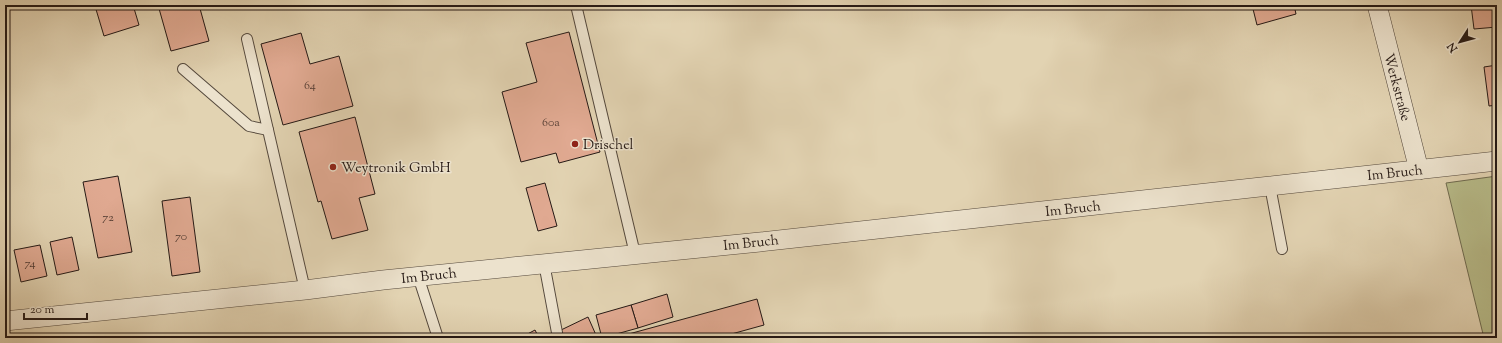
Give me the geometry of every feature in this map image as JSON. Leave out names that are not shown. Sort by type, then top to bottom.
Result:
[{"type":"street","name":"Werkstraße","points":[[1377,5],[1420,170]]},
{"type":"street","name":"Im Bruch","points":[[5,321],[1497,161]]},
{"type":"lane","points":[[576,5],[635,254]]},
{"type":"lane","points":[[247,39],[305,290]]},
{"type":"lane","points":[[183,69],[250,126],[268,130]]},
{"type":"lane","points":[[1270,186],[1282,249]]},
{"type":"lane","points":[[544,264],[558,338]]},
{"type":"lane","points":[[418,276],[438,338]]},
{"type":"green space","points":[[1497,176],[1497,338],[1484,338],[1446,183]]},
{"type":"building","points":[[133,5],[139,25],[104,36],[95,6]]},
{"type":"building","points":[[158,5],[199,5],[209,41],[171,51]]},
{"type":"building","points":[[1252,5],[1294,5],[1296,14],[1257,25]]},
{"type":"building","points":[[1471,5],[1497,5],[1497,27],[1474,29]]},
{"type":"building","points":[[569,32],[600,152],[559,163],[556,153],[521,162],[502,92],[537,82],[526,43]]},
{"type":"building","points":[[301,33],[310,64],[339,56],[353,106],[283,125],[261,44]]},
{"type":"building","points":[[1497,65],[1497,105],[1489,106],[1484,67]]},
{"type":"building","points":[[355,117],[375,194],[359,198],[368,230],[332,239],[321,201],[318,202],[299,132]]},
{"type":"building","points":[[118,176],[132,252],[98,258],[83,182]]},
{"type":"building","points":[[545,183],[557,226],[538,231],[526,188]]},
{"type":"building","points":[[190,197],[200,272],[172,276],[162,201]]},
{"type":"building","points":[[72,237],[79,270],[57,275],[50,242]]},
{"type":"building","points":[[40,245],[47,276],[21,282],[14,250]]},
{"type":"building","points":[[667,294],[673,317],[638,328],[631,305]]},
{"type":"building","points":[[757,299],[764,325],[717,338],[614,338]]},
{"type":"building","points":[[631,305],[638,328],[602,338],[596,315]]},
{"type":"building","points":[[588,317],[596,335],[590,338],[565,338],[561,330]]},
{"type":"building","points":[[535,330],[539,338],[520,338]]},
{"type":"place","name":"Drischel","points":[[575,144]]},
{"type":"place","name":"Weytronik GmbH","points":[[333,167]]}]
